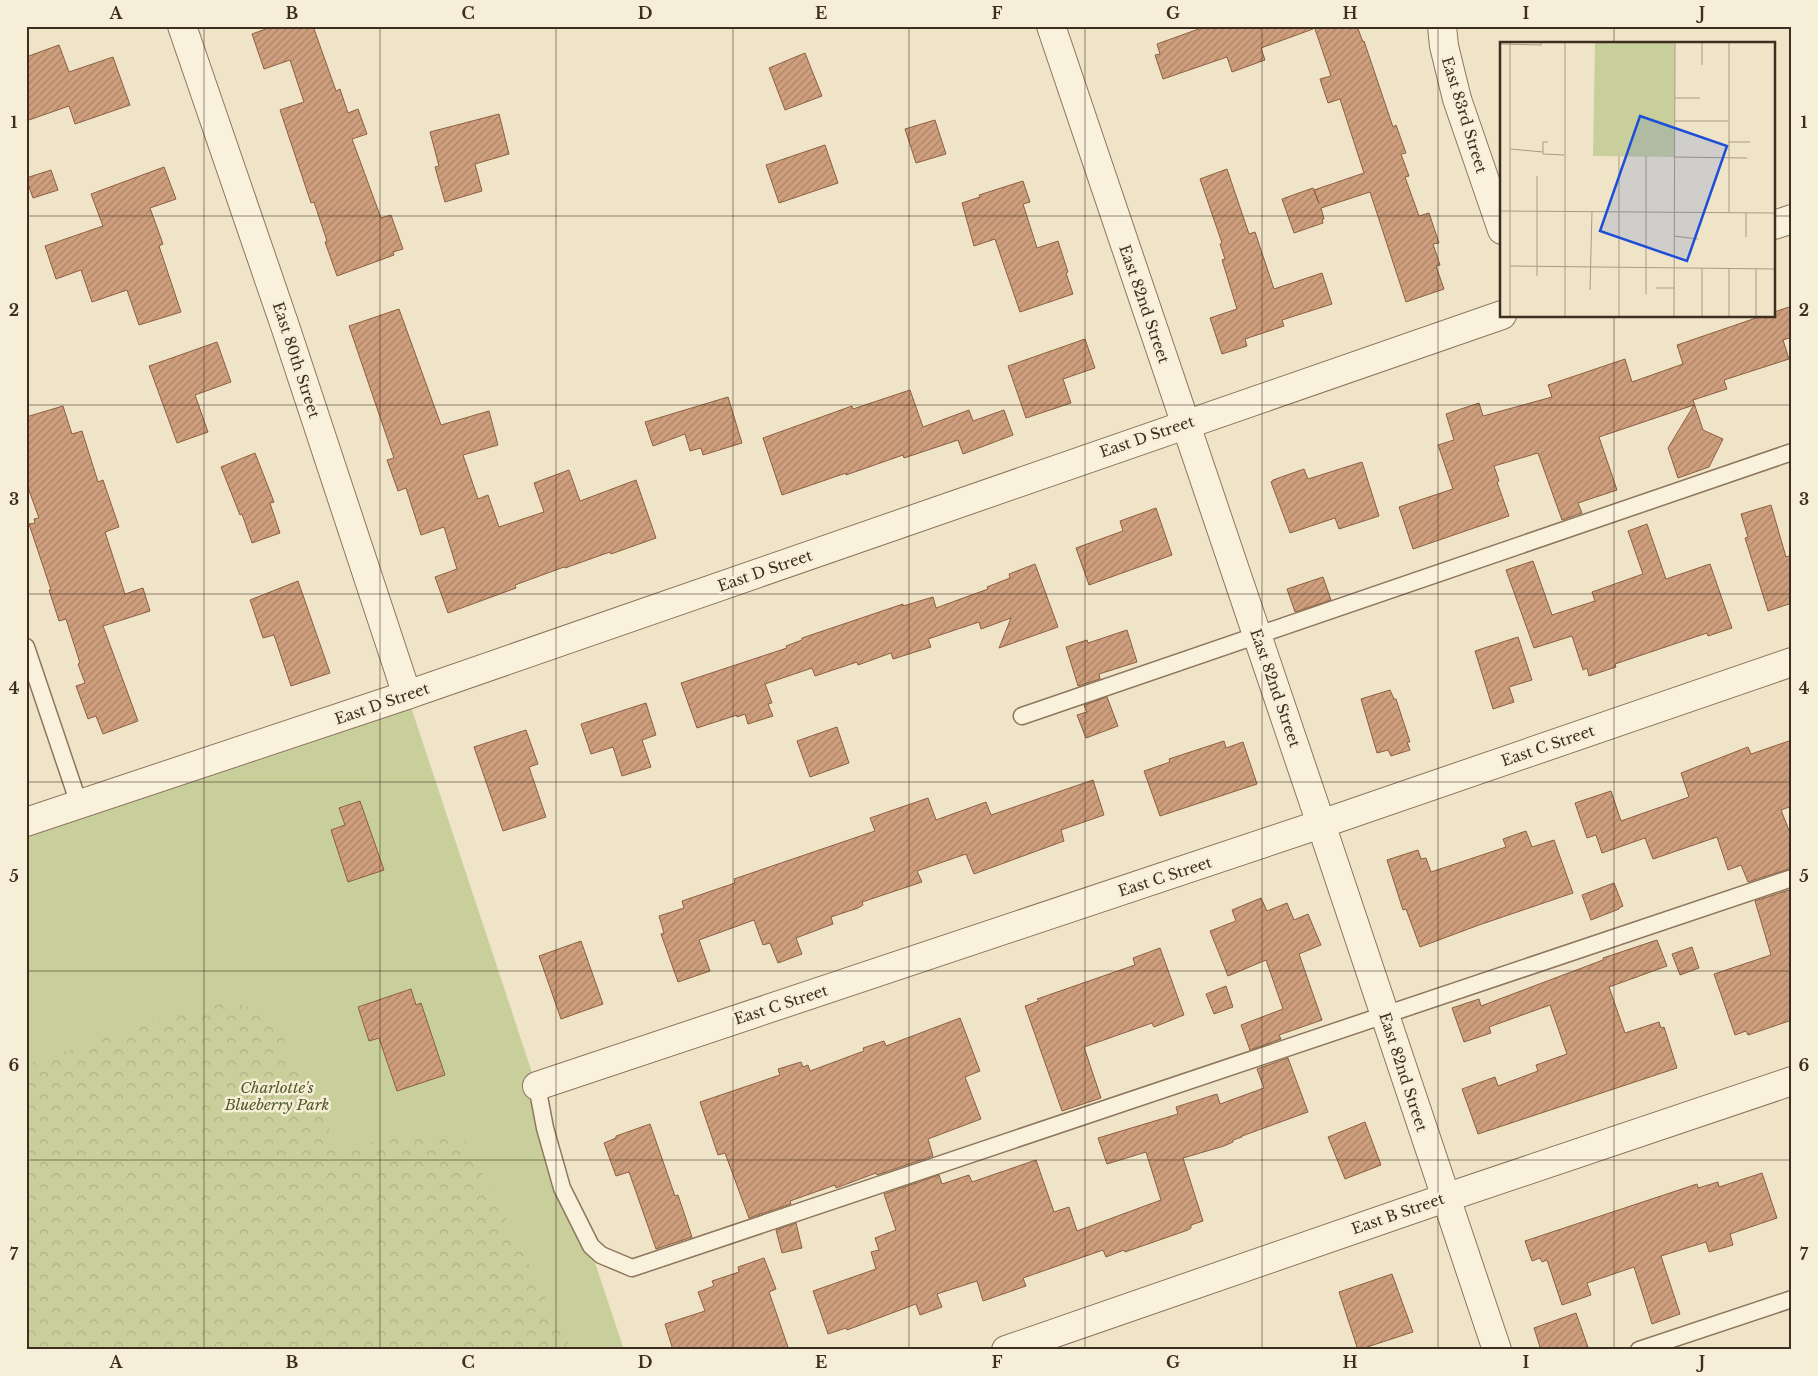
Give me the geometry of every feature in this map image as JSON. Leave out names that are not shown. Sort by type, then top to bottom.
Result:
[{"type":"street","name":"East 80th Street","points":[[182,26],[286,329],[407,696]]},
{"type":"street","name":"East 82nd Street","points":[[1051,26],[1497,1350]]},
{"type":"street","name":"East 83rd Street","points":[[1442,26],[1446,55],[1457,99],[1500,224]]},
{"type":"street","points":[[1776,224],[1792,219]]},
{"type":"street","name":"East D Street","points":[[26,822],[407,696],[1184,424],[1500,316]]},
{"type":"street","name":"East C Street","points":[[537,1086],[1321,824],[1792,662]]},
{"type":"street","name":"East B Street","points":[[1006,1350],[1445,1198],[1792,1081]]},
{"type":"lane","points":[[1022,716],[1256,634],[1792,452]]},
{"type":"lane","points":[[26,647],[79,804]]},
{"type":"lane","points":[[537,1086],[545,1128],[562,1188],[591,1246],[601,1255],[632,1268],[1792,878]]},
{"type":"lane","points":[[1639,1350],[1792,1299]]},
{"type":"green space","name":"Charlotte's Blueberry Park","points":[[407,695],[624,1350],[26,1350],[26,822]]},
{"type":"green space","points":[[227,1002],[274,1013],[295,1069],[341,1151],[405,1132],[461,1135],[504,1215],[572,1350],[32,1350],[26,1323],[26,1064],[78,1048],[146,1022]]},
{"type":"building","points":[[274,26],[313,26],[336,91],[340,89],[348,113],[358,109],[367,134],[352,139],[381,218],[391,215],[403,249],[393,252],[394,255],[337,276],[314,202],[311,203],[280,110],[304,102],[290,60],[264,69],[252,34]]},
{"type":"building","points":[[1207,26],[1313,26],[1313,29],[1261,48],[1265,60],[1232,72],[1227,57],[1163,79],[1155,55],[1160,54],[1157,44]]},
{"type":"building","points":[[1314,26],[1357,26],[1364,41],[1393,127],[1396,125],[1406,153],[1401,154],[1409,176],[1405,177],[1419,216],[1429,213],[1439,243],[1433,244],[1440,265],[1436,266],[1444,289],[1406,302],[1370,192],[1321,208],[1324,219],[1322,219],[1323,223],[1294,233],[1282,199],[1313,188],[1319,203],[1314,190],[1364,173],[1340,99],[1328,103],[1320,79],[1331,76]]},
{"type":"building","points":[[59,45],[69,72],[113,57],[130,105],[75,124],[69,106],[26,121],[26,57]]},
{"type":"building","points":[[805,53],[822,96],[785,110],[769,68]]},
{"type":"building","points":[[499,114],[509,154],[475,164],[482,191],[445,202],[435,167],[439,166],[430,132]]},
{"type":"building","points":[[935,120],[946,154],[916,163],[905,129]]},
{"type":"building","points":[[825,145],[838,183],[779,203],[766,165]]},
{"type":"building","points":[[164,167],[176,199],[150,208],[163,244],[159,246],[181,312],[139,325],[127,290],[92,302],[81,270],[56,279],[45,246],[103,226],[91,194]]},
{"type":"building","points":[[1227,169],[1249,234],[1255,232],[1274,289],[1322,273],[1332,304],[1282,320],[1284,326],[1245,339],[1247,346],[1222,354],[1210,318],[1237,309],[1222,260],[1225,259],[1220,244],[1222,243],[1200,179]]},
{"type":"building","points":[[51,170],[58,190],[33,198],[26,178]]},
{"type":"building","points":[[1023,181],[1030,202],[1023,204],[1037,248],[1058,241],[1073,294],[1020,312],[995,239],[974,246],[962,203],[980,197],[979,195]]},
{"type":"building","points":[[1792,306],[1792,337],[1783,340],[1789,359],[1724,380],[1727,389],[1693,400],[1703,430],[1723,439],[1709,467],[1678,478],[1668,448],[1694,405],[1599,437],[1617,490],[1578,503],[1582,513],[1562,520],[1538,453],[1494,466],[1499,481],[1497,482],[1509,516],[1413,549],[1399,507],[1453,489],[1438,445],[1454,440],[1446,414],[1479,403],[1483,416],[1552,397],[1548,385],[1625,359],[1632,382],[1683,364],[1677,345],[1756,318],[1776,318],[1776,311]]},
{"type":"building","points":[[399,309],[441,425],[489,411],[498,445],[463,455],[478,499],[488,495],[499,527],[544,512],[534,483],[569,470],[580,501],[636,480],[656,538],[611,554],[610,552],[564,567],[515,585],[516,588],[448,613],[435,577],[457,569],[444,527],[421,535],[406,488],[398,491],[387,460],[394,458],[349,326]]},
{"type":"building","points":[[1085,339],[1095,368],[1063,379],[1071,403],[1026,418],[1008,366]]},
{"type":"building","points":[[217,342],[231,382],[195,395],[208,432],[177,443],[149,366]]},
{"type":"building","points":[[910,390],[923,427],[969,410],[973,421],[1004,410],[1013,435],[963,454],[958,440],[904,458],[903,455],[782,495],[763,438],[852,406],[853,409]]},
{"type":"building","points":[[728,397],[742,443],[703,455],[701,448],[690,451],[685,434],[653,446],[645,422]]},
{"type":"building","points":[[63,406],[72,434],[82,431],[98,482],[103,480],[119,527],[105,532],[125,594],[143,588],[150,611],[103,626],[138,721],[103,734],[96,716],[88,719],[76,686],[85,683],[78,664],[80,663],[66,619],[59,621],[49,590],[51,590],[29,524],[35,523],[34,519],[39,518],[26,482],[26,417]]},
{"type":"building","points":[[255,453],[274,502],[270,503],[280,533],[252,543],[242,514],[240,515],[221,467]]},
{"type":"building","points":[[1362,462],[1379,516],[1339,529],[1335,518],[1290,533],[1271,482],[1273,480],[1304,469],[1308,479]]},
{"type":"building","points":[[1771,505],[1786,557],[1792,555],[1792,603],[1768,611],[1745,538],[1748,537],[1741,514]]},
{"type":"building","points":[[1156,508],[1172,555],[1089,585],[1076,548],[1123,531],[1120,521]]},
{"type":"building","points":[[1647,524],[1666,579],[1710,564],[1732,628],[1708,636],[1707,633],[1615,664],[1616,667],[1589,676],[1587,668],[1583,670],[1572,636],[1534,648],[1506,570],[1533,561],[1552,615],[1595,601],[1592,592],[1643,574],[1628,531]]},
{"type":"building","points":[[1035,564],[1058,627],[999,648],[1011,618],[981,629],[979,622],[928,639],[931,647],[893,659],[891,653],[858,665],[857,662],[815,676],[812,668],[765,684],[772,703],[768,704],[773,716],[748,724],[745,714],[737,717],[737,715],[697,728],[681,683],[787,648],[786,646],[802,640],[802,638],[903,604],[903,606],[933,597],[936,608],[988,589],[987,587],[1010,578],[1009,574]]},
{"type":"building","points":[[1323,577],[1331,600],[1295,612],[1287,589]]},
{"type":"building","points":[[298,581],[330,673],[291,686],[274,635],[263,638],[250,600]]},
{"type":"building","points":[[1127,630],[1137,662],[1099,674],[1100,679],[1078,686],[1066,647],[1087,640],[1088,643]]},
{"type":"building","points":[[1518,637],[1532,680],[1509,687],[1514,702],[1493,709],[1475,651]]},
{"type":"building","points":[[1390,690],[1394,699],[1396,699],[1410,742],[1407,742],[1410,750],[1391,756],[1388,750],[1377,753],[1361,699]]},
{"type":"building","points":[[1107,697],[1118,726],[1086,738],[1077,715],[1087,712],[1084,705]]},
{"type":"building","points":[[646,703],[656,735],[642,740],[651,767],[622,776],[613,747],[591,754],[581,724]]},
{"type":"building","points":[[837,727],[849,763],[810,777],[797,741]]},
{"type":"building","points":[[526,730],[538,764],[529,767],[546,817],[503,831],[474,747]]},
{"type":"building","points":[[1792,740],[1792,806],[1781,810],[1792,838],[1792,868],[1748,882],[1741,865],[1728,870],[1717,837],[1653,859],[1645,838],[1602,853],[1596,835],[1587,838],[1575,803],[1611,791],[1621,821],[1689,797],[1681,773],[1748,747],[1751,754]]},
{"type":"building","points":[[1224,741],[1226,748],[1243,742],[1257,784],[1160,816],[1144,771],[1170,762],[1169,759]]},
{"type":"building","points":[[1093,780],[1104,815],[1061,830],[1064,841],[974,874],[966,854],[917,871],[922,882],[862,902],[863,905],[858,908],[831,917],[833,924],[796,938],[802,954],[778,963],[770,943],[763,945],[754,920],[699,940],[710,971],[678,982],[661,934],[664,933],[659,916],[684,908],[682,901],[735,883],[734,879],[875,831],[870,818],[928,798],[936,820],[986,802],[991,815]]},
{"type":"building","points":[[360,801],[384,870],[348,882],[331,830],[345,825],[339,808]]},
{"type":"building","points":[[1526,831],[1532,847],[1554,840],[1573,893],[1420,947],[1406,909],[1403,910],[1387,860],[1418,850],[1421,859],[1426,858],[1431,872],[1506,847],[1503,839]]},
{"type":"building","points":[[1614,883],[1623,906],[1591,920],[1582,895]]},
{"type":"building","points":[[1792,889],[1792,1020],[1748,1035],[1746,1031],[1735,1035],[1714,974],[1771,955],[1755,901]]},
{"type":"building","points":[[1261,898],[1267,911],[1287,903],[1294,920],[1308,914],[1321,945],[1299,954],[1322,1020],[1279,1035],[1281,1039],[1250,1050],[1241,1025],[1283,1009],[1266,960],[1228,976],[1210,931],[1236,921],[1232,910]]},
{"type":"building","points":[[1657,940],[1667,966],[1609,987],[1625,1033],[1659,1022],[1661,1028],[1664,1027],[1677,1068],[1478,1134],[1462,1089],[1495,1077],[1498,1086],[1538,1071],[1536,1065],[1567,1054],[1550,1005],[1489,1027],[1491,1033],[1464,1042],[1452,1008],[1479,999],[1481,1006],[1603,960],[1603,958]]},
{"type":"building","points":[[581,941],[603,1004],[561,1019],[539,956]]},
{"type":"building","points":[[1692,947],[1699,968],[1680,975],[1672,954]]},
{"type":"building","points":[[1160,948],[1184,1015],[1154,1027],[1152,1023],[1084,1047],[1101,1098],[1062,1111],[1025,1006],[1039,1001],[1037,999],[1135,965],[1133,958]]},
{"type":"building","points":[[1226,986],[1233,1007],[1214,1014],[1206,994]]},
{"type":"building","points":[[411,989],[416,1005],[421,1003],[445,1075],[397,1091],[379,1038],[369,1041],[358,1007]]},
{"type":"building","points":[[960,1018],[980,1071],[965,1077],[981,1119],[928,1139],[933,1156],[877,1175],[876,1173],[836,1188],[835,1185],[790,1201],[791,1204],[749,1218],[725,1153],[718,1155],[700,1102],[780,1075],[778,1069],[801,1062],[803,1067],[808,1065],[810,1071],[864,1051],[863,1048],[884,1041],[886,1046]]},
{"type":"building","points":[[1288,1058],[1308,1112],[1242,1136],[1224,1146],[1183,1158],[1203,1221],[1191,1225],[1191,1228],[1188,1230],[1106,1257],[1103,1250],[1023,1278],[1026,1286],[983,1301],[977,1281],[937,1294],[942,1307],[920,1315],[916,1304],[847,1330],[846,1328],[828,1334],[813,1291],[876,1269],[871,1252],[879,1250],[875,1238],[896,1230],[884,1194],[939,1175],[942,1184],[969,1175],[972,1182],[1036,1160],[1054,1212],[1069,1207],[1077,1231],[1161,1200],[1146,1152],[1107,1164],[1098,1138],[1178,1114],[1176,1107],[1217,1094],[1220,1104],[1264,1088],[1257,1069]]},
{"type":"building","points":[[1365,1122],[1381,1165],[1345,1179],[1328,1137]]},
{"type":"building","points":[[650,1124],[675,1196],[678,1195],[692,1237],[656,1249],[629,1172],[616,1176],[604,1143],[616,1138],[616,1136]]},
{"type":"building","points":[[1762,1173],[1777,1218],[1730,1234],[1733,1245],[1709,1252],[1706,1242],[1661,1256],[1680,1314],[1652,1324],[1634,1267],[1587,1283],[1591,1295],[1562,1305],[1547,1260],[1542,1262],[1540,1258],[1532,1261],[1525,1241],[1697,1184],[1698,1188],[1718,1182],[1719,1187]]},
{"type":"building","points":[[796,1223],[802,1248],[782,1253],[776,1230]]},
{"type":"building","points":[[764,1258],[776,1289],[769,1292],[789,1350],[673,1350],[665,1324],[705,1311],[698,1292],[714,1286],[712,1281],[739,1272],[738,1267]]},
{"type":"building","points":[[1392,1274],[1413,1332],[1358,1350],[1339,1292]]},
{"type":"building","points":[[1576,1313],[1589,1350],[1541,1350],[1534,1328]]}]
